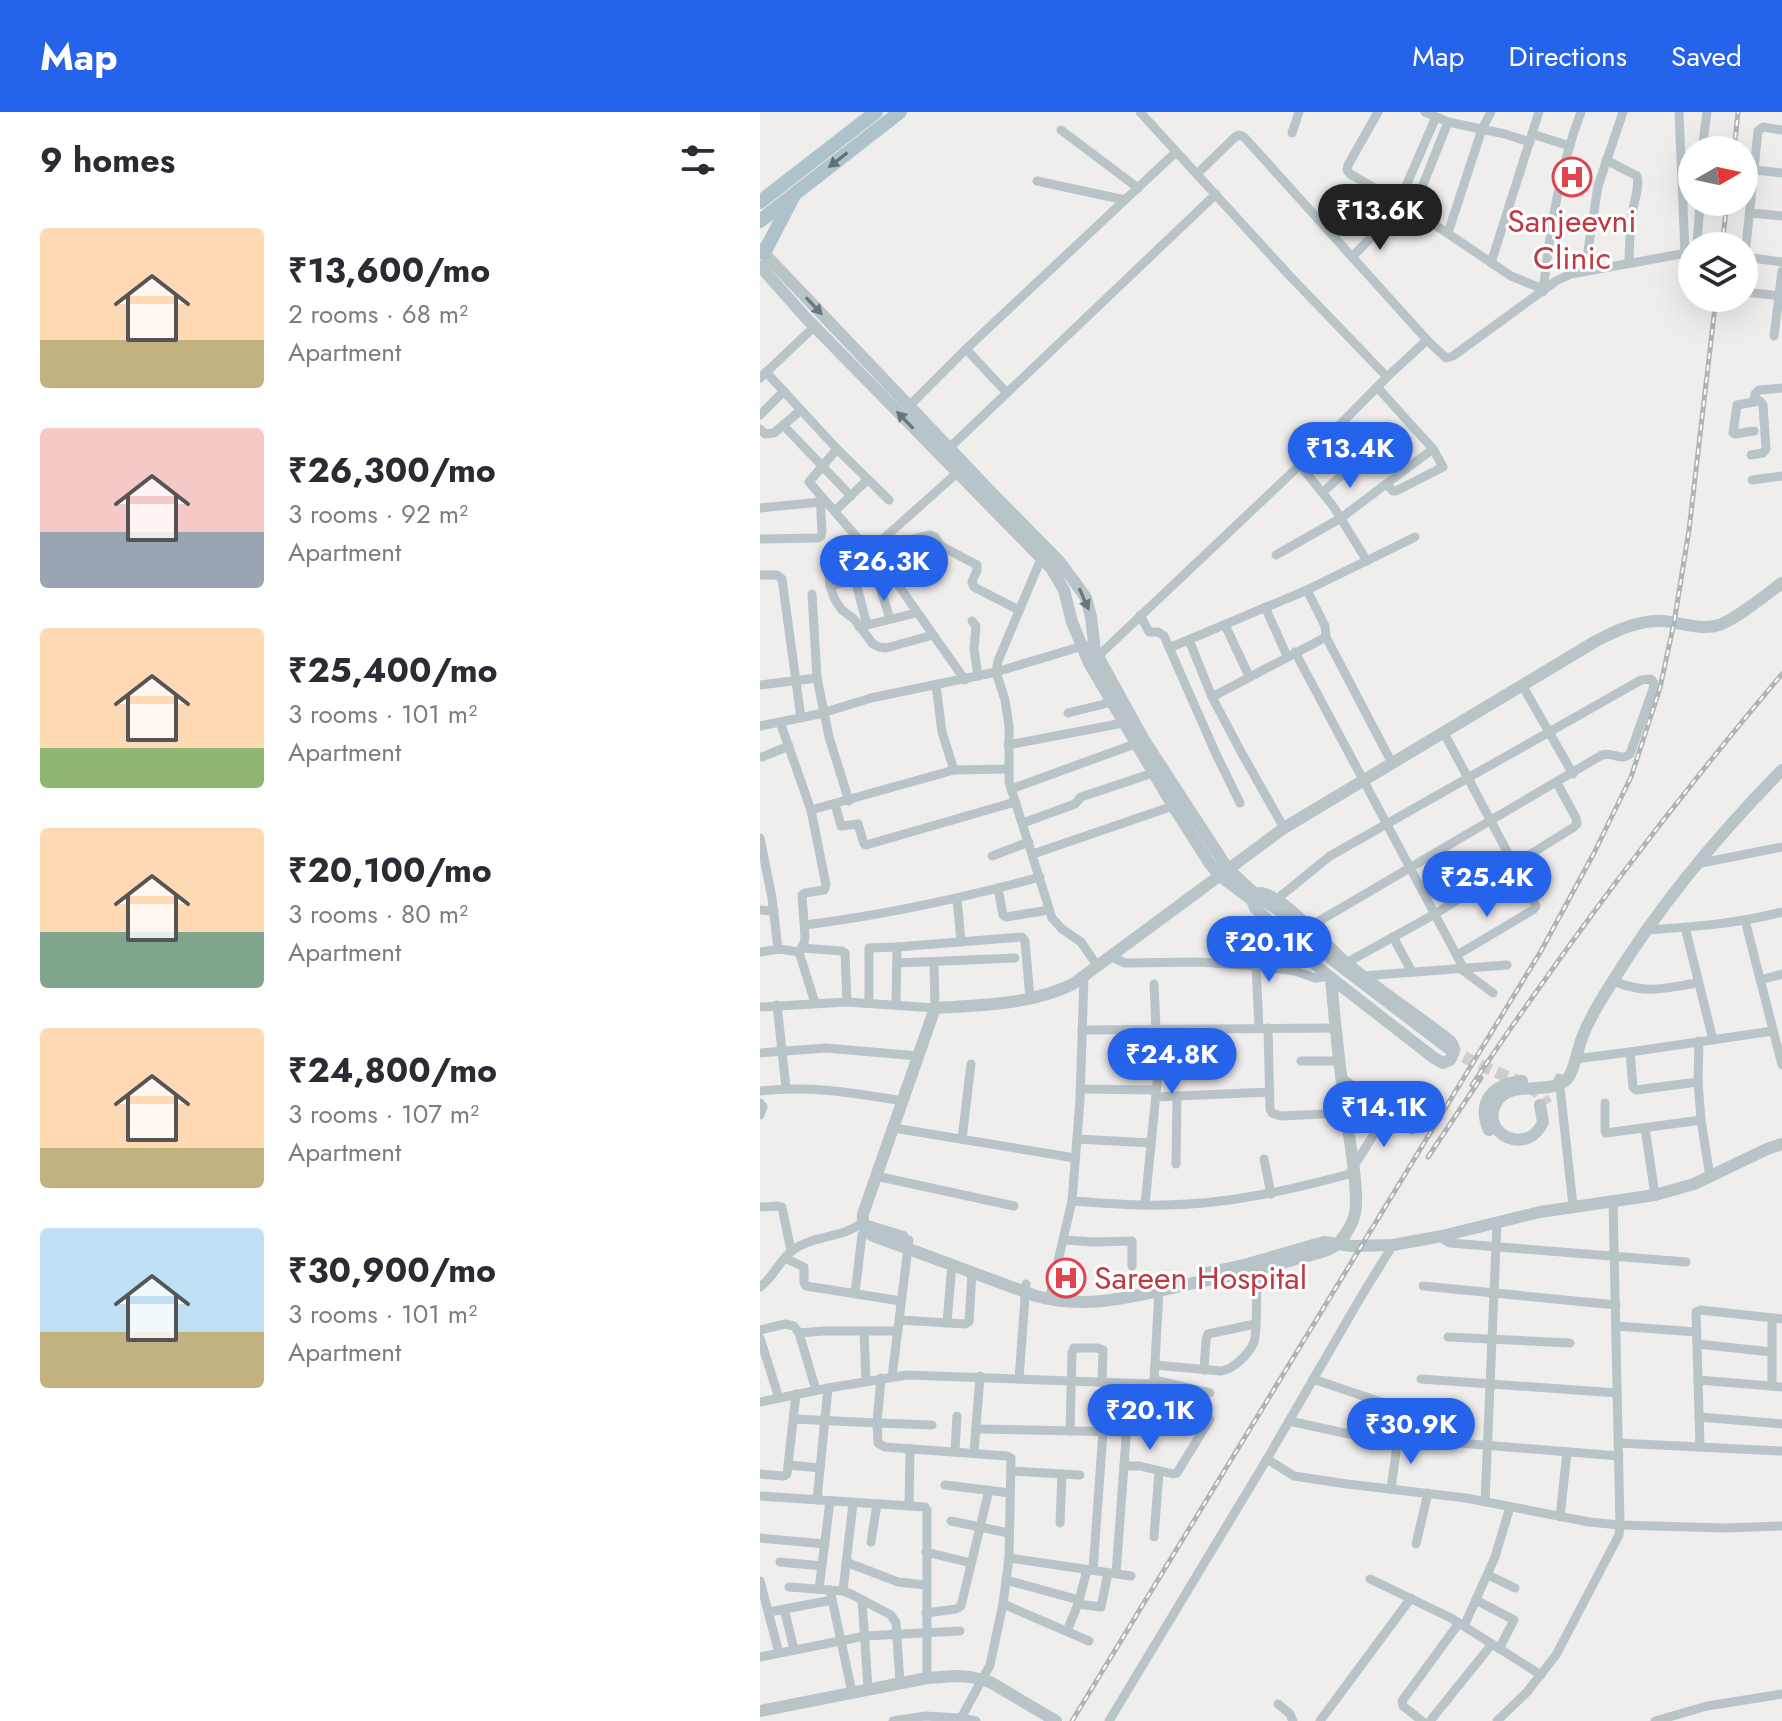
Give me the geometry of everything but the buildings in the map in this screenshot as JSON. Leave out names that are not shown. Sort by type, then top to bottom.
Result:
[{"type":"main road","points":[[760,202],[876,112]]},
{"type":"main road","points":[[760,221],[900,112]]},
{"type":"main road","points":[[760,195],[775,190]]},
{"type":"main road","points":[[761,256],[795,193]]},
{"type":"street","points":[[1140,112],[1387,377]]},
{"type":"street","points":[[1292,133],[1299,112]]},
{"type":"street","points":[[1378,112],[1348,165],[1350,174],[1413,210],[1511,276],[1543,291]]},
{"type":"street","points":[[1425,112],[1448,122],[1570,146]]},
{"type":"street","points":[[1448,233],[1482,129],[1491,112]]},
{"type":"street","points":[[1491,263],[1539,112]]},
{"type":"street","points":[[1543,291],[1554,207],[1581,112]]},
{"type":"street","points":[[1585,270],[1593,214],[1606,160],[1623,112]]},
{"type":"street","points":[[1679,112],[1687,232]]},
{"type":"street","points":[[1704,136],[1707,112]]},
{"type":"street","points":[[1399,202],[1436,117]]},
{"type":"street","points":[[1413,210],[1448,122]]},
{"type":"street","points":[[1758,145],[1760,128],[1782,130]]},
{"type":"street","points":[[1061,130],[1138,188]]},
{"type":"street","points":[[1197,174],[1235,137],[1244,137],[1427,340],[1442,356],[1449,358],[1556,281],[1571,274],[1678,255]]},
{"type":"street","points":[[909,406],[1176,152]]},
{"type":"street","points":[[1606,160],[1633,173],[1639,182],[1632,212],[1629,263]]},
{"type":"street","points":[[1758,170],[1782,173]]},
{"type":"street","points":[[1037,181],[1125,200]]},
{"type":"street","points":[[945,453],[1216,194]]},
{"type":"street","points":[[1758,214],[1782,216]]},
{"type":"street","points":[[1352,257],[1385,223]]},
{"type":"street","points":[[761,256],[815,326],[1043,553],[1064,590],[1072,622],[1215,852],[1224,872]]},
{"type":"street","points":[[761,256],[909,406],[957,473],[1043,553],[1059,561],[1086,598],[1091,617],[1091,652],[1112,702],[1210,864],[1254,897],[1335,970],[1446,1052]]},
{"type":"street","points":[[1758,259],[1782,262]]},
{"type":"street","points":[[1774,336],[1782,271]]},
{"type":"street","points":[[1758,294],[1780,296]]},
{"type":"street","points":[[815,326],[763,375],[784,391],[889,500]]},
{"type":"street","points":[[760,726],[871,698],[1091,652],[1140,615],[1427,340]]},
{"type":"street","points":[[966,349],[1007,393]]},
{"type":"street","points":[[1377,387],[1443,464],[1442,469],[1396,491],[1386,484]]},
{"type":"street","points":[[1754,402],[1759,390],[1782,388]]},
{"type":"street","points":[[760,415],[784,391]]},
{"type":"street","points":[[1751,455],[1763,453],[1766,449],[1763,405],[1760,401],[1737,405],[1733,431],[1735,434],[1754,431]]},
{"type":"street","points":[[760,429],[769,435],[801,410]]},
{"type":"street","points":[[783,425],[851,496]]},
{"type":"street","points":[[1339,425],[1364,455]]},
{"type":"street","points":[[1323,492],[1390,435]]},
{"type":"street","points":[[837,449],[809,482],[870,550]]},
{"type":"street","points":[[1276,555],[1341,518],[1433,449]]},
{"type":"street","points":[[1300,465],[1323,492],[1367,561]]},
{"type":"street","points":[[870,550],[957,473]]},
{"type":"street","points":[[1752,480],[1782,476]]},
{"type":"street","points":[[835,511],[867,480]]},
{"type":"street","points":[[760,508],[821,498]]},
{"type":"street","points":[[760,539],[821,536],[821,498]]},
{"type":"street","points":[[863,626],[842,610],[835,600],[828,566],[837,557],[930,535],[941,546],[977,565],[972,582],[974,587],[1019,610]]},
{"type":"street","points":[[1169,648],[1307,590],[1415,537]]},
{"type":"street","points":[[830,586],[937,558],[941,546]]},
{"type":"street","points":[[1043,553],[996,672],[1007,712],[1008,769],[1011,789],[1049,910],[1056,923],[1081,942],[1098,967]]},
{"type":"street","points":[[889,572],[965,680]]},
{"type":"street","points":[[876,574],[890,619]]},
{"type":"street","points":[[760,575],[777,575],[782,579],[801,718]]},
{"type":"street","points":[[855,579],[863,626],[873,644],[886,648],[933,635]]},
{"type":"street","points":[[760,1007],[847,1002],[935,1008],[1010,1003],[1062,989],[1098,967],[1284,828],[1596,641],[1634,624],[1662,621],[1701,627],[1718,625],[1782,583]]},
{"type":"street","points":[[1307,590],[1325,626],[1326,637],[1392,763]]},
{"type":"street","points":[[812,594],[817,678],[829,737],[849,801]]},
{"type":"street","points":[[1265,607],[1363,780],[1462,969],[1493,993]]},
{"type":"street","points":[[863,626],[916,613]]},
{"type":"street","points":[[1140,615],[1149,632],[1162,633],[1240,803]]},
{"type":"street","points":[[972,621],[976,626],[974,649],[978,676]]},
{"type":"street","points":[[1225,625],[1249,676]]},
{"type":"street","points":[[1212,697],[1326,637]]},
{"type":"street","points":[[1189,640],[1212,697],[1284,828]]},
{"type":"street","points":[[760,685],[817,678]]},
{"type":"street","points":[[1277,899],[1330,856],[1641,680],[1651,679],[1654,683],[1630,754],[1621,758],[1606,754],[1309,927]]},
{"type":"street","points":[[936,685],[942,732],[954,770]]},
{"type":"street","points":[[1522,685],[1573,774]]},
{"type":"street","points":[[1068,713],[1112,702]]},
{"type":"street","points":[[780,722],[811,810],[827,888],[802,895],[805,937],[800,950],[815,1003]]},
{"type":"street","points":[[1008,745],[1123,723]]},
{"type":"street","points":[[1444,733],[1536,903],[1535,908],[1457,955]]},
{"type":"street","points":[[1011,789],[1135,744]]},
{"type":"street","points":[[762,757],[789,746]]},
{"type":"street","points":[[811,810],[954,770],[1008,769]]},
{"type":"street","points":[[1543,1104],[1549,1112],[1549,1123],[1545,1134],[1530,1145],[1509,1146],[1500,1142],[1487,1127],[1485,1109],[1488,1099],[1499,1086],[1513,1082],[1562,1080],[1569,1076],[1582,1035],[1645,930],[1696,864],[1782,770]]},
{"type":"street","points":[[1023,823],[1075,804],[1081,797],[1153,773]]},
{"type":"street","points":[[1346,963],[1435,914],[1577,824],[1557,783]]},
{"type":"street","points":[[835,804],[841,826],[858,824],[864,844],[868,845],[1015,802]]},
{"type":"street","points":[[1033,854],[1173,806]]},
{"type":"street","points":[[760,838],[765,888],[774,911],[778,949]]},
{"type":"street","points":[[992,856],[1029,842]]},
{"type":"street","points":[[1696,864],[1782,847]]},
{"type":"street","points":[[805,925],[867,917],[1040,877]]},
{"type":"street","points":[[998,888],[1004,917],[1049,910]]},
{"type":"street","points":[[1268,895],[1277,899],[1346,963],[1450,1041],[1454,1048],[1450,1060],[1443,1063],[1438,1061],[1328,976],[1258,911],[1254,897],[1268,895]]},
{"type":"street","points":[[957,898],[961,942]]},
{"type":"street","points":[[760,910],[774,911]]},
{"type":"street","points":[[1645,930],[1745,920],[1782,912]]},
{"type":"street","points":[[1745,920],[1782,1065]]},
{"type":"street","points":[[1270,922],[1259,934],[1256,966],[1270,1109],[1275,1115],[1346,1113]]},
{"type":"street","points":[[1685,927],[1713,1040]]},
{"type":"street","points":[[869,1003],[869,948],[1019,937],[1024,939],[1030,998]]},
{"type":"street","points":[[1393,937],[1412,972]]},
{"type":"street","points":[[896,1004],[897,947]]},
{"type":"street","points":[[760,952],[778,949],[842,951],[845,953],[847,1002]]},
{"type":"street","points":[[1111,957],[1125,963],[1198,962],[1295,971],[1315,978],[1328,976]]},
{"type":"street","points":[[897,963],[1015,958]]},
{"type":"street","points":[[855,1293],[865,1225],[863,1214],[935,1008],[934,962]]},
{"type":"street","points":[[1362,976],[1507,965]]},
{"type":"street","points":[[1760,980],[1782,974]]},
{"type":"street","points":[[1050,1296],[1072,1201],[1084,976]]},
{"type":"street","points":[[908,1244],[1050,1296],[1084,1302],[1112,1300],[1257,1271],[1327,1250],[1339,1243],[1355,1214],[1356,1202],[1328,976]]},
{"type":"street","points":[[1613,981],[1630,988],[1648,990],[1698,983]]},
{"type":"street","points":[[1145,1205],[1156,1094],[1154,984]]},
{"type":"street","points":[[777,1005],[786,1088]]},
{"type":"street","points":[[1082,1030],[1335,1028]]},
{"type":"street","points":[[1575,1059],[1773,1031]]},
{"type":"street","points":[[1699,1041],[1701,1120],[1710,1177]]},
{"type":"street","points":[[760,1053],[839,1048],[918,1056]]},
{"type":"street","points":[[1630,1052],[1633,1087],[1636,1090],[1698,1082]]},
{"type":"street","points":[[1301,1061],[1339,1061]]},
{"type":"street","points":[[962,1139],[971,1064]]},
{"type":"street","points":[[1341,1077],[1412,1130]]},
{"type":"street","points":[[1562,1080],[1573,1206]]},
{"type":"street","points":[[760,1091],[829,1089],[903,1101]]},
{"type":"street","points":[[1080,1089],[1177,1096],[1270,1092]]},
{"type":"street","points":[[1176,1164],[1177,1096]]},
{"type":"street","points":[[760,1103],[763,1107],[760,1115]]},
{"type":"street","points":[[1605,1103],[1606,1133],[1701,1120]]},
{"type":"street","points":[[1072,1201],[1180,1205],[1271,1194],[1353,1171],[1388,1112]]},
{"type":"street","points":[[894,1128],[1075,1158]]},
{"type":"street","points":[[1645,1128],[1655,1195]]},
{"type":"street","points":[[1077,1139],[1151,1143]]},
{"type":"street","points":[[1050,1296],[1109,1292],[1244,1265],[1324,1242],[1352,1246],[1393,1245],[1573,1206],[1655,1195],[1710,1177],[1782,1144]]},
{"type":"street","points":[[1264,1159],[1271,1194]]},
{"type":"street","points":[[876,1176],[1014,1206]]},
{"type":"street","points":[[1497,1721],[1556,1655],[1615,1544],[1620,1525],[1613,1201]]},
{"type":"street","points":[[760,1207],[782,1207],[788,1255],[804,1267],[806,1286],[901,1301]]},
{"type":"street","points":[[1485,1502],[1497,1223]]},
{"type":"street","points":[[760,1287],[788,1255],[820,1238],[865,1225],[972,1272],[1025,1287]]},
{"type":"street","points":[[1442,1236],[1450,1243],[1686,1262]]},
{"type":"street","points":[[1064,1240],[1132,1241],[1132,1266]]},
{"type":"street","points":[[892,1377],[908,1244]]},
{"type":"street","points":[[1109,1721],[1393,1245]]},
{"type":"street","points":[[947,1323],[952,1264]]},
{"type":"street","points":[[1155,1365],[1226,1370],[1236,1364],[1254,1342],[1257,1271]]},
{"type":"street","points":[[900,1320],[969,1322],[972,1272]]},
{"type":"street","points":[[1423,1286],[1616,1305]]},
{"type":"street","points":[[1019,1379],[1025,1287]]},
{"type":"street","points":[[760,1402],[881,1378],[924,1374],[1151,1384],[1154,1380],[1159,1291]]},
{"type":"street","points":[[1698,1380],[1777,1386],[1772,1352],[1777,1318],[1698,1310],[1696,1332],[1700,1447]]},
{"type":"street","points":[[760,1330],[790,1324],[794,1326],[799,1333],[816,1390]]},
{"type":"street","points":[[1204,1370],[1208,1334],[1255,1324]]},
{"type":"street","points":[[1616,1326],[1696,1332]]},
{"type":"street","points":[[864,1331],[866,1381]]},
{"type":"street","points":[[799,1333],[898,1331]]},
{"type":"street","points":[[1448,1337],[1570,1343]]},
{"type":"street","points":[[760,1338],[779,1398]]},
{"type":"street","points":[[1697,1344],[1772,1352]]},
{"type":"street","points":[[1070,1431],[1073,1350],[1077,1347],[1101,1348],[1104,1353],[1102,1383]]},
{"type":"street","points":[[974,1452],[980,1376]]},
{"type":"street","points":[[881,1378],[877,1439],[882,1446],[974,1452],[1010,1456],[1012,1460],[1009,1558],[1003,1604],[990,1665],[961,1718]]},
{"type":"street","points":[[1313,1379],[1384,1403]]},
{"type":"street","points":[[1421,1379],[1617,1393]]},
{"type":"street","points":[[1154,1380],[1210,1393]]},
{"type":"street","points":[[1006,1580],[1101,1607],[1112,1573],[1130,1384]]},
{"type":"street","points":[[817,1500],[828,1388]]},
{"type":"street","points":[[760,1474],[787,1474],[796,1394]]},
{"type":"street","points":[[1128,1409],[1172,1420]]},
{"type":"street","points":[[955,1451],[957,1416]]},
{"type":"street","points":[[1699,1417],[1782,1424]]},
{"type":"street","points":[[794,1419],[932,1425]]},
{"type":"street","points":[[1124,1466],[1177,1473],[1210,1419]]},
{"type":"street","points":[[1289,1421],[1349,1434],[1619,1456]]},
{"type":"street","points":[[976,1429],[1126,1432]]},
{"type":"street","points":[[1067,1631],[1090,1570],[1103,1432]]},
{"type":"street","points":[[1391,1489],[1398,1438]]},
{"type":"street","points":[[1618,1443],[1782,1451]]},
{"type":"street","points":[[909,1505],[910,1449]]},
{"type":"street","points":[[1560,1517],[1567,1452]]},
{"type":"street","points":[[1267,1459],[1294,1476],[1428,1493],[1620,1525],[1782,1526]]},
{"type":"street","points":[[789,1465],[820,1468]]},
{"type":"street","points":[[1011,1471],[1080,1475]]},
{"type":"street","points":[[1154,1537],[1159,1471]]},
{"type":"street","points":[[1060,1523],[1062,1474]]},
{"type":"street","points":[[945,1485],[1010,1493]]},
{"type":"street","points":[[926,1613],[959,1608],[989,1490]]},
{"type":"street","points":[[1416,1544],[1428,1493]]},
{"type":"street","points":[[760,1496],[922,1505],[927,1510],[927,1678]]},
{"type":"street","points":[[819,1589],[830,1501]]},
{"type":"street","points":[[843,1591],[853,1503]]},
{"type":"street","points":[[871,1542],[877,1504]]},
{"type":"street","points":[[1422,1721],[1403,1706],[1402,1701],[1462,1624],[1476,1600],[1501,1540],[1510,1507]]},
{"type":"street","points":[[951,1521],[1009,1533]]},
{"type":"street","points":[[760,1538],[825,1544]]},
{"type":"street","points":[[926,1552],[971,1563]]},
{"type":"street","points":[[1009,1558],[1131,1576]]},
{"type":"street","points":[[780,1562],[822,1566]]},
{"type":"street","points":[[846,1562],[898,1582],[926,1585]]},
{"type":"street","points":[[1488,1575],[1515,1588]]},
{"type":"street","points":[[1370,1579],[1462,1624],[1541,1675]]},
{"type":"street","points":[[760,1581],[779,1653]]},
{"type":"street","points":[[789,1587],[819,1589],[831,1595]]},
{"type":"street","points":[[769,1612],[843,1591],[862,1600],[894,1618],[900,1683]]},
{"type":"street","points":[[831,1595],[852,1692]]},
{"type":"street","points":[[1320,1721],[1411,1598]]},
{"type":"street","points":[[862,1600],[868,1688]]},
{"type":"street","points":[[1430,1721],[1514,1624],[1514,1620],[1476,1600]]},
{"type":"street","points":[[1003,1604],[1089,1641]]},
{"type":"street","points":[[784,1609],[794,1649]]},
{"type":"street","points":[[760,1657],[865,1636],[960,1631]]},
{"type":"street","points":[[760,1711],[868,1688],[956,1676],[990,1682],[1056,1721]]},
{"type":"street","points":[[1655,1721],[1707,1706],[1782,1694]]},
{"type":"street","points":[[1278,1704],[1293,1721]]},
{"type":"street","points":[[897,1721],[925,1716],[976,1721]]},
{"type":"tunnel","points":[[1448,1048],[1530,1087],[1547,1104]]},
{"type":"railway","points":[[1735,136],[1738,112]]},
{"type":"railway","points":[[1724,232],[1725,216]]},
{"type":"railway","points":[[1072,1721],[1541,951],[1631,777],[1660,688],[1674,623],[1689,530],[1714,312]]},
{"type":"railway","points":[[1472,1085],[1621,875],[1782,674]]},
{"type":"railway","points":[[1428,1157],[1481,1078]]},
{"type":"place","name":"Sanjeevni Clinic","points":[[1572,177]]},
{"type":"place","name":"Sareen Hospital","points":[[1066,1278]]}]
